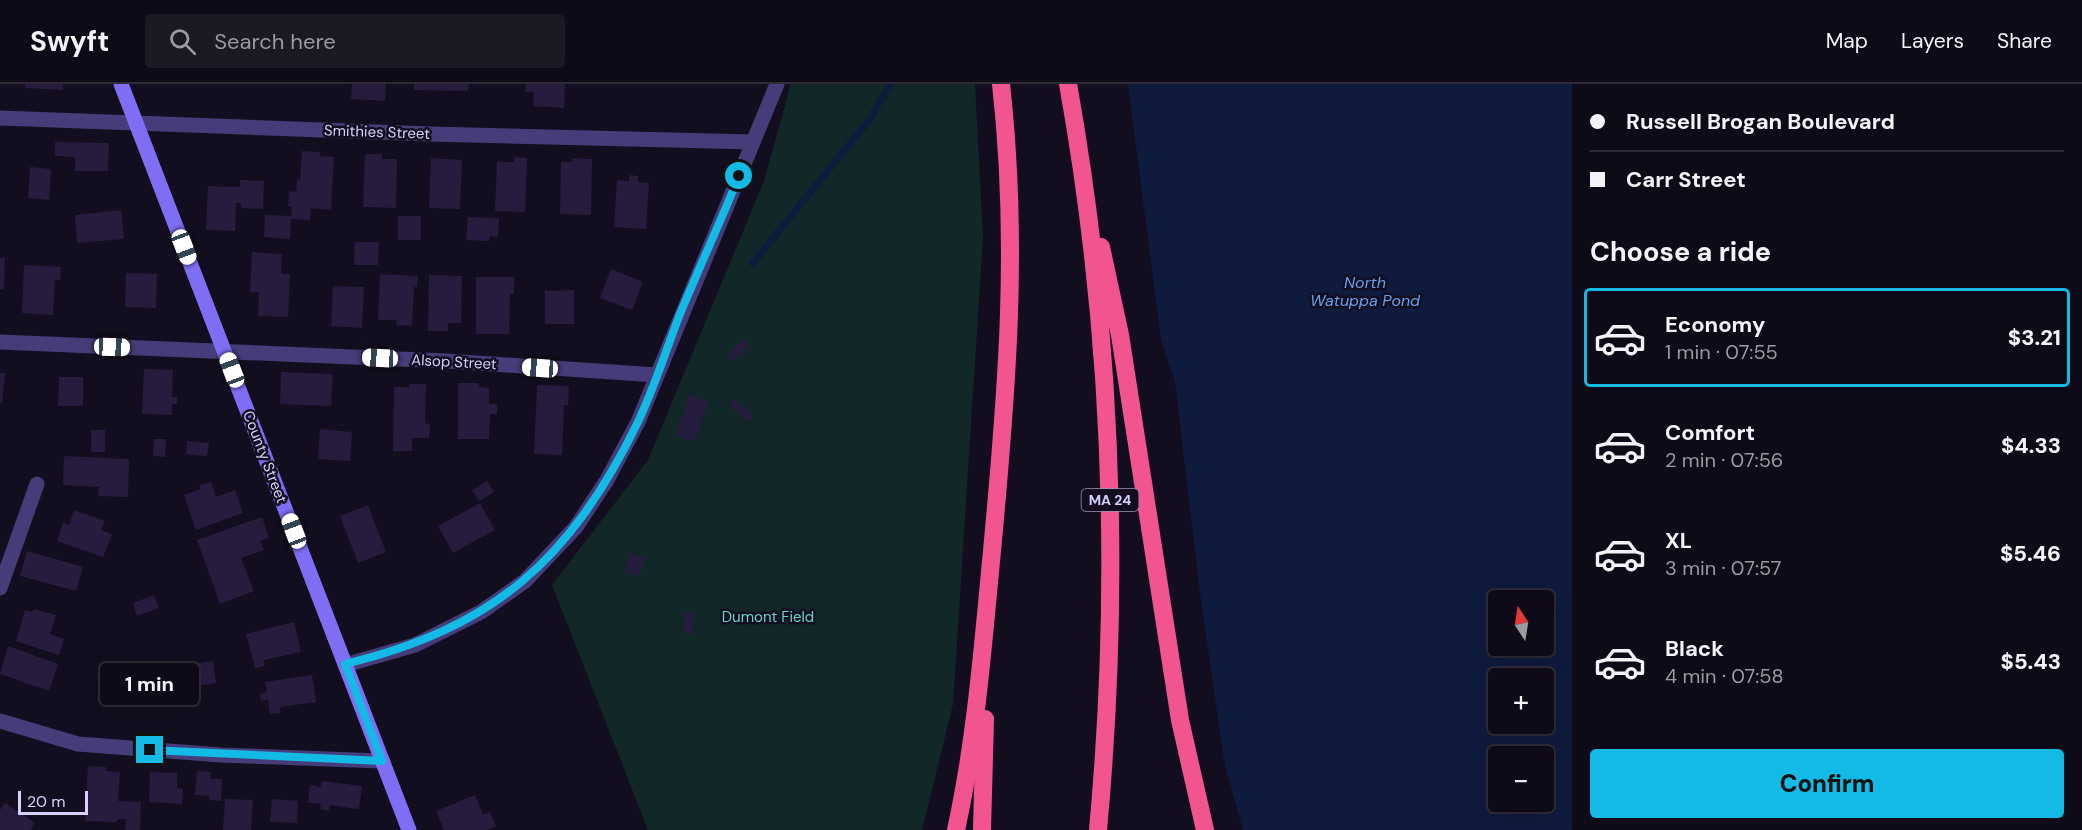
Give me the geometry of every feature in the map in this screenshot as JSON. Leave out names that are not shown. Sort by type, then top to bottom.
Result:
[{"type":"highway","points":[[956,830],[969,762],[990,567],[1011,324],[1011,199],[1001,84]]},
{"type":"highway","name":"MA 24","points":[[1068,84],[1082,170],[1102,342],[1110,500],[1108,690],[1098,830]]},
{"type":"highway","points":[[1082,170],[1118,323],[1180,720],[1205,830]]},
{"type":"highway","points":[[982,830],[990,567]]},
{"type":"street","name":"County Street","points":[[121,84],[409,830]]},
{"type":"street","points":[[345,664],[415,645],[449,630],[496,602],[525,581],[561,546],[590,508],[638,422],[777,84]]},
{"type":"street","name":"Smithies Street","points":[[0,118],[430,134],[753,142]]},
{"type":"street","name":"Alsop Street","points":[[0,342],[447,361],[657,375]]},
{"type":"street","points":[[0,588],[37,484]]},
{"type":"street","points":[[0,721],[78,744],[221,755],[382,761]]},
{"type":"green space","name":"Dumont Field","points":[[791,84],[975,84],[983,237],[953,704],[922,830],[648,830],[552,585],[648,460],[764,181]]},
{"type":"water","name":"North Watuppa Pond","points":[[1128,84],[1572,84],[1572,830],[1243,830],[1225,766],[1200,593],[1175,382],[1161,339]]},
{"type":"building","points":[[25,84],[63,84],[63,90],[25,88]]},
{"type":"building","points":[[352,84],[386,84],[385,101],[351,99]]},
{"type":"building","points":[[414,84],[469,84],[468,91],[414,90]]},
{"type":"building","points":[[526,84],[565,84],[564,108],[533,106],[534,92],[525,92]]},
{"type":"building","points":[[55,142],[109,143],[108,171],[75,171],[75,157],[55,156]]},
{"type":"building","points":[[302,151],[320,152],[320,156],[334,157],[331,210],[311,208],[310,220],[291,219],[290,239],[264,237],[265,215],[291,216],[292,207],[288,206],[289,191],[296,192],[297,179],[300,180]]},
{"type":"building","points":[[365,154],[382,154],[382,159],[397,159],[396,208],[363,207]]},
{"type":"building","points":[[514,157],[527,158],[525,212],[495,211],[497,162],[514,162]]},
{"type":"building","points":[[431,158],[462,160],[460,209],[429,208]]},
{"type":"building","points":[[572,158],[592,159],[591,215],[560,214],[561,162],[572,162]]},
{"type":"building","points":[[30,167],[51,169],[49,200],[28,198]]},
{"type":"building","points":[[629,175],[638,176],[638,182],[649,183],[646,229],[614,227],[617,180],[629,181]]},
{"type":"building","points":[[240,180],[264,181],[263,209],[241,208],[241,203],[236,203],[235,231],[206,230],[208,186],[240,187]]},
{"type":"building","points":[[121,210],[124,239],[77,243],[75,215]]},
{"type":"building","points":[[398,216],[421,216],[421,240],[398,240]]},
{"type":"building","points":[[468,217],[499,218],[498,237],[490,236],[489,241],[466,240]]},
{"type":"building","points":[[355,242],[379,242],[378,265],[354,265]]},
{"type":"building","points":[[252,252],[282,254],[281,274],[290,274],[288,317],[258,316],[259,292],[250,292]]},
{"type":"building","points":[[0,258],[5,258],[4,289],[0,289]]},
{"type":"building","points":[[24,265],[61,267],[60,280],[55,280],[53,315],[22,313]]},
{"type":"building","points":[[611,269],[643,282],[632,310],[600,298]]},
{"type":"building","points":[[126,273],[157,274],[156,308],[125,307]]},
{"type":"building","points":[[380,274],[418,276],[417,287],[414,287],[412,326],[396,325],[397,320],[378,320]]},
{"type":"building","points":[[429,275],[462,276],[461,323],[448,323],[448,331],[428,331]]},
{"type":"building","points":[[476,277],[514,277],[514,294],[510,294],[509,334],[476,334]]},
{"type":"building","points":[[333,286],[364,287],[362,328],[331,326]]},
{"type":"building","points":[[574,290],[574,324],[545,324],[545,291]]},
{"type":"building","points":[[742,339],[749,345],[734,361],[728,355]]},
{"type":"building","points":[[144,369],[173,370],[172,397],[177,397],[177,404],[172,404],[172,415],[142,414]]},
{"type":"building","points":[[281,372],[333,374],[331,406],[280,404]]},
{"type":"building","points":[[0,373],[5,373],[2,403],[0,403]]},
{"type":"building","points":[[59,377],[83,377],[83,406],[58,406]]},
{"type":"building","points":[[458,383],[478,383],[479,387],[489,388],[489,404],[497,404],[497,414],[490,414],[489,439],[458,439]]},
{"type":"building","points":[[409,384],[426,384],[425,423],[430,424],[429,438],[412,438],[412,451],[393,451],[394,387],[409,387]]},
{"type":"building","points":[[537,385],[569,386],[568,405],[564,405],[562,455],[534,454]]},
{"type":"building","points":[[690,395],[709,402],[694,442],[675,436]]},
{"type":"building","points":[[734,399],[754,416],[749,422],[729,406]]},
{"type":"building","points":[[320,429],[352,432],[350,461],[318,459]]},
{"type":"building","points":[[91,430],[105,430],[105,452],[91,452]]},
{"type":"building","points":[[154,439],[166,439],[165,457],[153,456]]},
{"type":"building","points":[[187,441],[209,443],[207,456],[186,454]]},
{"type":"building","points":[[64,456],[129,459],[128,497],[98,496],[99,487],[63,485]]},
{"type":"building","points":[[487,481],[494,492],[479,501],[472,490]]},
{"type":"building","points":[[211,482],[216,497],[235,490],[243,513],[196,530],[184,495],[201,489],[199,486]]},
{"type":"building","points":[[480,503],[495,530],[453,553],[438,526]]},
{"type":"building","points":[[368,505],[386,552],[358,563],[340,516]]},
{"type":"building","points":[[74,510],[105,521],[101,530],[112,534],[103,557],[57,541],[63,522],[69,525]]},
{"type":"building","points":[[262,517],[269,538],[260,541],[264,550],[241,558],[254,591],[220,604],[197,540]]},
{"type":"building","points":[[27,551],[83,567],[76,591],[20,576]]},
{"type":"building","points":[[630,553],[646,557],[639,576],[625,572]]},
{"type":"building","points":[[154,595],[159,608],[137,616],[133,603]]},
{"type":"building","points":[[34,609],[56,615],[50,634],[64,639],[59,655],[16,641],[25,610],[32,612]]},
{"type":"building","points":[[685,612],[695,612],[693,634],[683,633]]},
{"type":"building","points":[[294,622],[301,652],[264,660],[265,666],[255,668],[246,634]]},
{"type":"building","points":[[8,646],[58,664],[49,691],[0,674]]},
{"type":"building","points":[[213,661],[216,683],[192,687],[189,664]]},
{"type":"building","points":[[112,671],[178,675],[176,707],[110,703]]},
{"type":"building","points":[[312,675],[316,702],[280,707],[280,713],[270,714],[268,700],[261,701],[260,694],[267,692],[265,682]]},
{"type":"building","points":[[88,766],[106,767],[106,771],[120,772],[118,801],[141,802],[140,830],[125,830],[126,819],[117,819],[117,822],[85,821]]},
{"type":"building","points":[[197,771],[211,772],[211,779],[222,779],[221,801],[209,800],[209,796],[195,795]]},
{"type":"building","points":[[150,772],[177,773],[177,788],[183,789],[182,804],[149,802]]},
{"type":"building","points":[[322,781],[362,786],[359,809],[330,805],[329,811],[320,809],[321,804],[308,803],[310,785],[321,787]]},
{"type":"building","points":[[475,795],[483,815],[490,812],[496,826],[487,830],[444,830],[436,811]]},
{"type":"building","points":[[225,799],[253,800],[251,830],[223,830]]},
{"type":"building","points":[[272,799],[298,801],[297,823],[270,822]]},
{"type":"building","points":[[5,803],[35,823],[30,830],[0,830],[0,810]]},
{"type":"waterway","points":[[753,263],[869,120],[891,84]]},
{"type":"route","points":[[150,750],[382,761],[345,664],[415,645],[449,630],[504,597],[525,581],[561,546],[590,508],[638,422],[739,176]]}]
